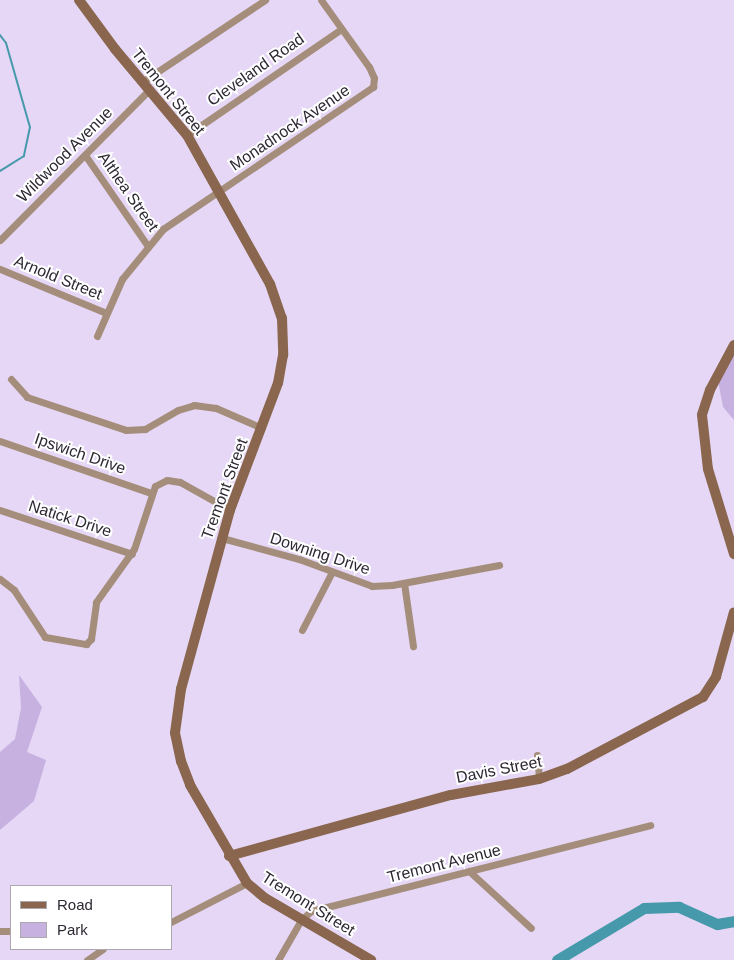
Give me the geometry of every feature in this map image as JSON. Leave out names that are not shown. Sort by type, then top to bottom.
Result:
[{"type":"main road","name":"Tremont Street","points":[[79,0],[187,135],[270,284],[281,313],[281,370],[262,428],[230,510],[181,690],[175,733],[190,785],[246,883],[301,920],[371,960]]},
{"type":"main road","points":[[734,345],[710,390],[702,415],[708,469],[734,554]]},
{"type":"main road","name":"Davis Street","points":[[229,856],[451,795],[539,779],[567,769],[700,700],[716,678],[734,612]]},
{"type":"street","name":"Wildwood Avenue","points":[[0,240],[85,155],[146,86],[265,0]]},
{"type":"street","points":[[321,0],[341,29]]},
{"type":"street","name":"Monadnock Avenue","points":[[97,336],[122,279],[147,245],[177,218],[219,192],[374,84],[372,73],[341,29]]},
{"type":"street","name":"Cleveland Road","points":[[187,135],[341,29]]},
{"type":"street","name":"Althea Street","points":[[85,155],[147,245]]},
{"type":"street","name":"Arnold Street","points":[[0,269],[106,312]]},
{"type":"street","points":[[11,379],[27,397],[126,430],[145,429],[178,410],[194,405],[216,408],[262,428]]},
{"type":"street","name":"Ipswich Drive","points":[[0,441],[151,493]]},
{"type":"street","points":[[0,579],[14,590],[47,638],[86,644],[91,640],[98,597],[132,554],[151,493],[161,482],[175,480],[230,510]]},
{"type":"street","name":"Natick Drive","points":[[0,510],[132,554]]},
{"type":"street","name":"Downing Drive","points":[[222,538],[299,559],[372,586],[404,583],[499,565]]},
{"type":"street","points":[[302,630],[332,572]]},
{"type":"street","points":[[404,583],[413,646]]},
{"type":"street","points":[[537,756],[539,779]]},
{"type":"street","name":"Tremont Avenue","points":[[301,920],[311,911],[650,825]]},
{"type":"street","points":[[469,871],[531,928]]},
{"type":"street","points":[[172,921],[246,883]]},
{"type":"street","points":[[278,960],[301,920]]},
{"type":"street","points":[[87,960],[100,950]]},
{"type":"green space","points":[[734,353],[734,420],[723,407],[718,381]]},
{"type":"green space","points":[[19,675],[42,707],[27,752],[46,760],[34,801],[0,830],[0,752],[15,739],[21,708]]},
{"type":"waterway","points":[[0,35],[6,43],[30,127],[24,156],[0,171]]},
{"type":"waterway","points":[[557,960],[644,908],[679,907],[717,924],[734,921]]}]
